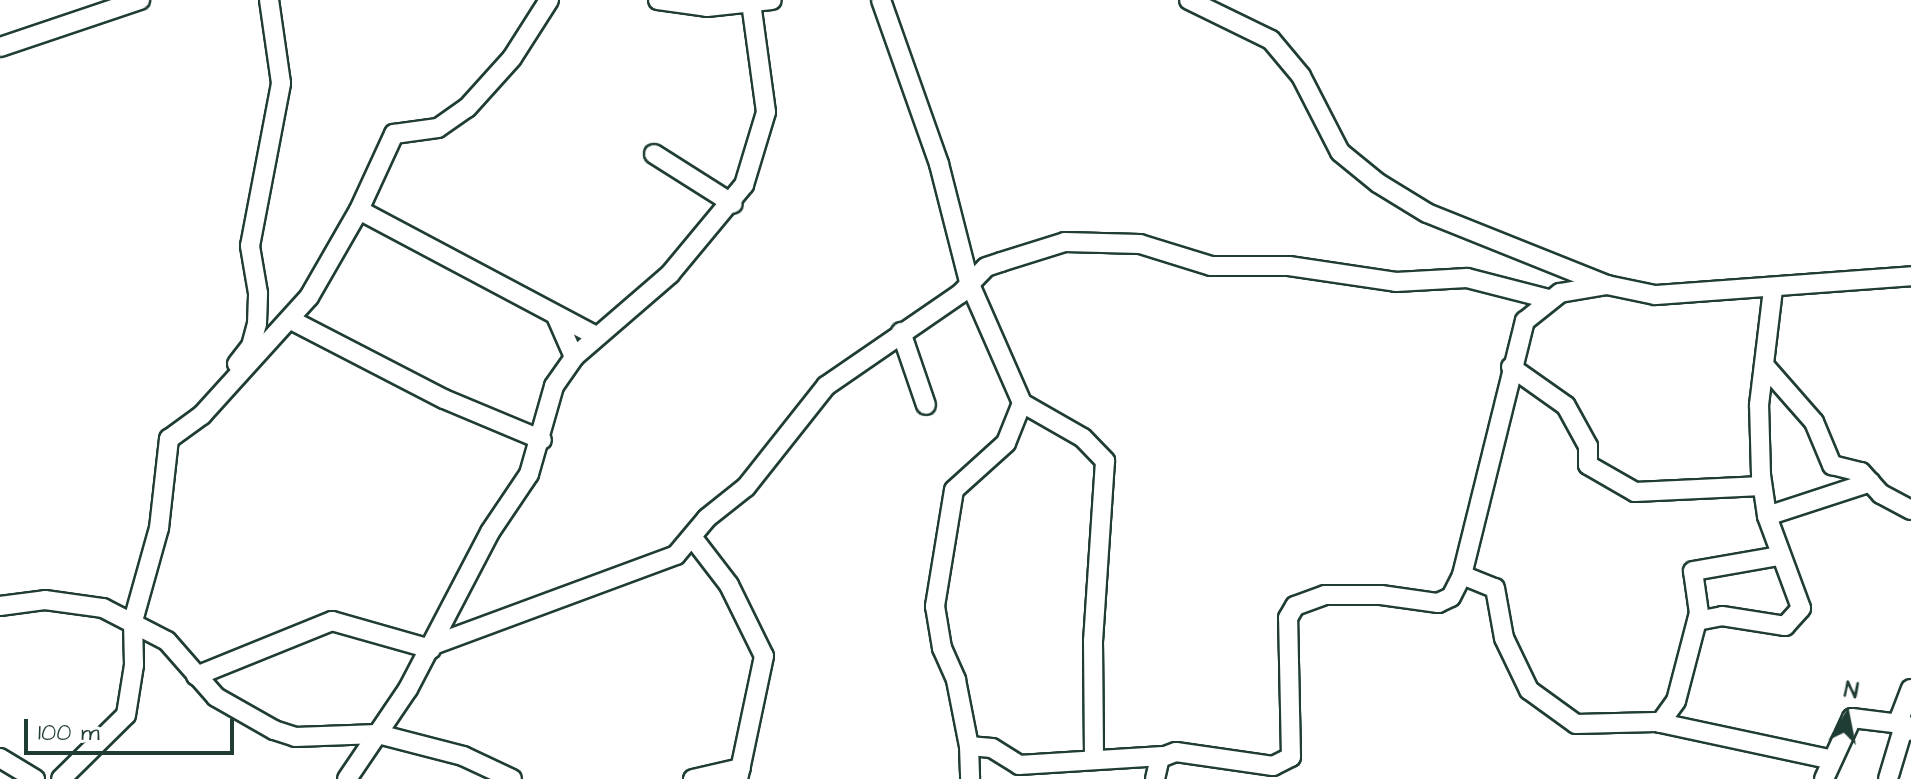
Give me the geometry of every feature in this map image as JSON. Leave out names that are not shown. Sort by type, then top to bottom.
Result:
[{"type":"street","points":[[0,47],[140,0]]},
{"type":"street","points":[[228,384],[251,346],[257,324],[258,293],[249,258],[282,68],[269,0]]},
{"type":"street","points":[[61,779],[126,715],[134,665],[133,621],[159,528],[169,439],[202,415],[291,320],[359,210],[394,134],[438,128],[467,108],[512,58],[549,0]]},
{"type":"street","points":[[658,0],[707,7],[772,0]]},
{"type":"street","points":[[881,0],[939,164],[969,282],[1022,403],[1083,438],[1105,461],[1093,641],[1094,757]]},
{"type":"street","points":[[1189,0],[1271,40],[1301,76],[1340,152],[1378,183],[1427,213],[1607,285],[1655,295],[1773,289],[1911,276]]},
{"type":"street","points":[[347,779],[432,647],[490,532],[529,474],[542,440],[554,386],[574,357],[670,274],[733,204],[753,165],[766,112],[747,2]]},
{"type":"street","points":[[654,154],[733,204]]},
{"type":"street","points":[[359,210],[596,336]]},
{"type":"street","points":[[196,676],[320,622],[347,622],[432,647],[491,619],[528,612],[651,568],[693,538],[707,518],[762,470],[826,386],[986,267],[1076,241],[1158,247],[1211,266],[1274,265],[1396,282],[1467,278],[1549,299]]},
{"type":"street","points":[[969,746],[992,748],[1019,765],[1094,757],[1163,756],[1176,752],[1282,765],[1293,751],[1292,609],[1305,600],[1344,594],[1442,603],[1451,597],[1462,575],[1511,367],[1525,321],[1549,299],[1577,287],[1607,285]]},
{"type":"street","points":[[1697,621],[1714,616],[1789,625],[1800,604],[1779,556],[1762,486],[1759,405],[1773,289]]},
{"type":"street","points":[[556,316],[574,357]]},
{"type":"street","points":[[291,320],[444,399],[542,440]]},
{"type":"street","points":[[901,332],[926,405]]},
{"type":"street","points":[[1764,365],[1814,422],[1829,462],[1861,472],[1888,499],[1911,510]]},
{"type":"street","points":[[1511,367],[1566,406],[1588,446],[1588,465],[1635,492],[1762,486]]},
{"type":"street","points":[[970,779],[969,746],[935,606],[954,490],[1006,443],[1022,403]]},
{"type":"street","points":[[1767,516],[1871,482]]},
{"type":"street","points":[[693,538],[729,585],[764,656],[739,773],[693,779]]},
{"type":"street","points":[[1660,723],[1673,710],[1697,621],[1692,582],[1697,569],[1779,556]]},
{"type":"street","points":[[1462,575],[1495,588],[1509,653],[1536,697],[1576,724],[1660,723],[1829,759]]},
{"type":"street","points":[[0,606],[65,601],[133,621],[167,641],[196,676],[237,710],[295,737],[378,734],[463,756],[512,779]]},
{"type":"street","points":[[1888,779],[1905,728],[1911,689]]},
{"type":"street","points":[[1824,779],[1829,759],[1852,718],[1905,728]]},
{"type":"street","points":[[1155,779],[1163,756]]},
{"type":"street","points":[[0,758],[35,779]]}]
